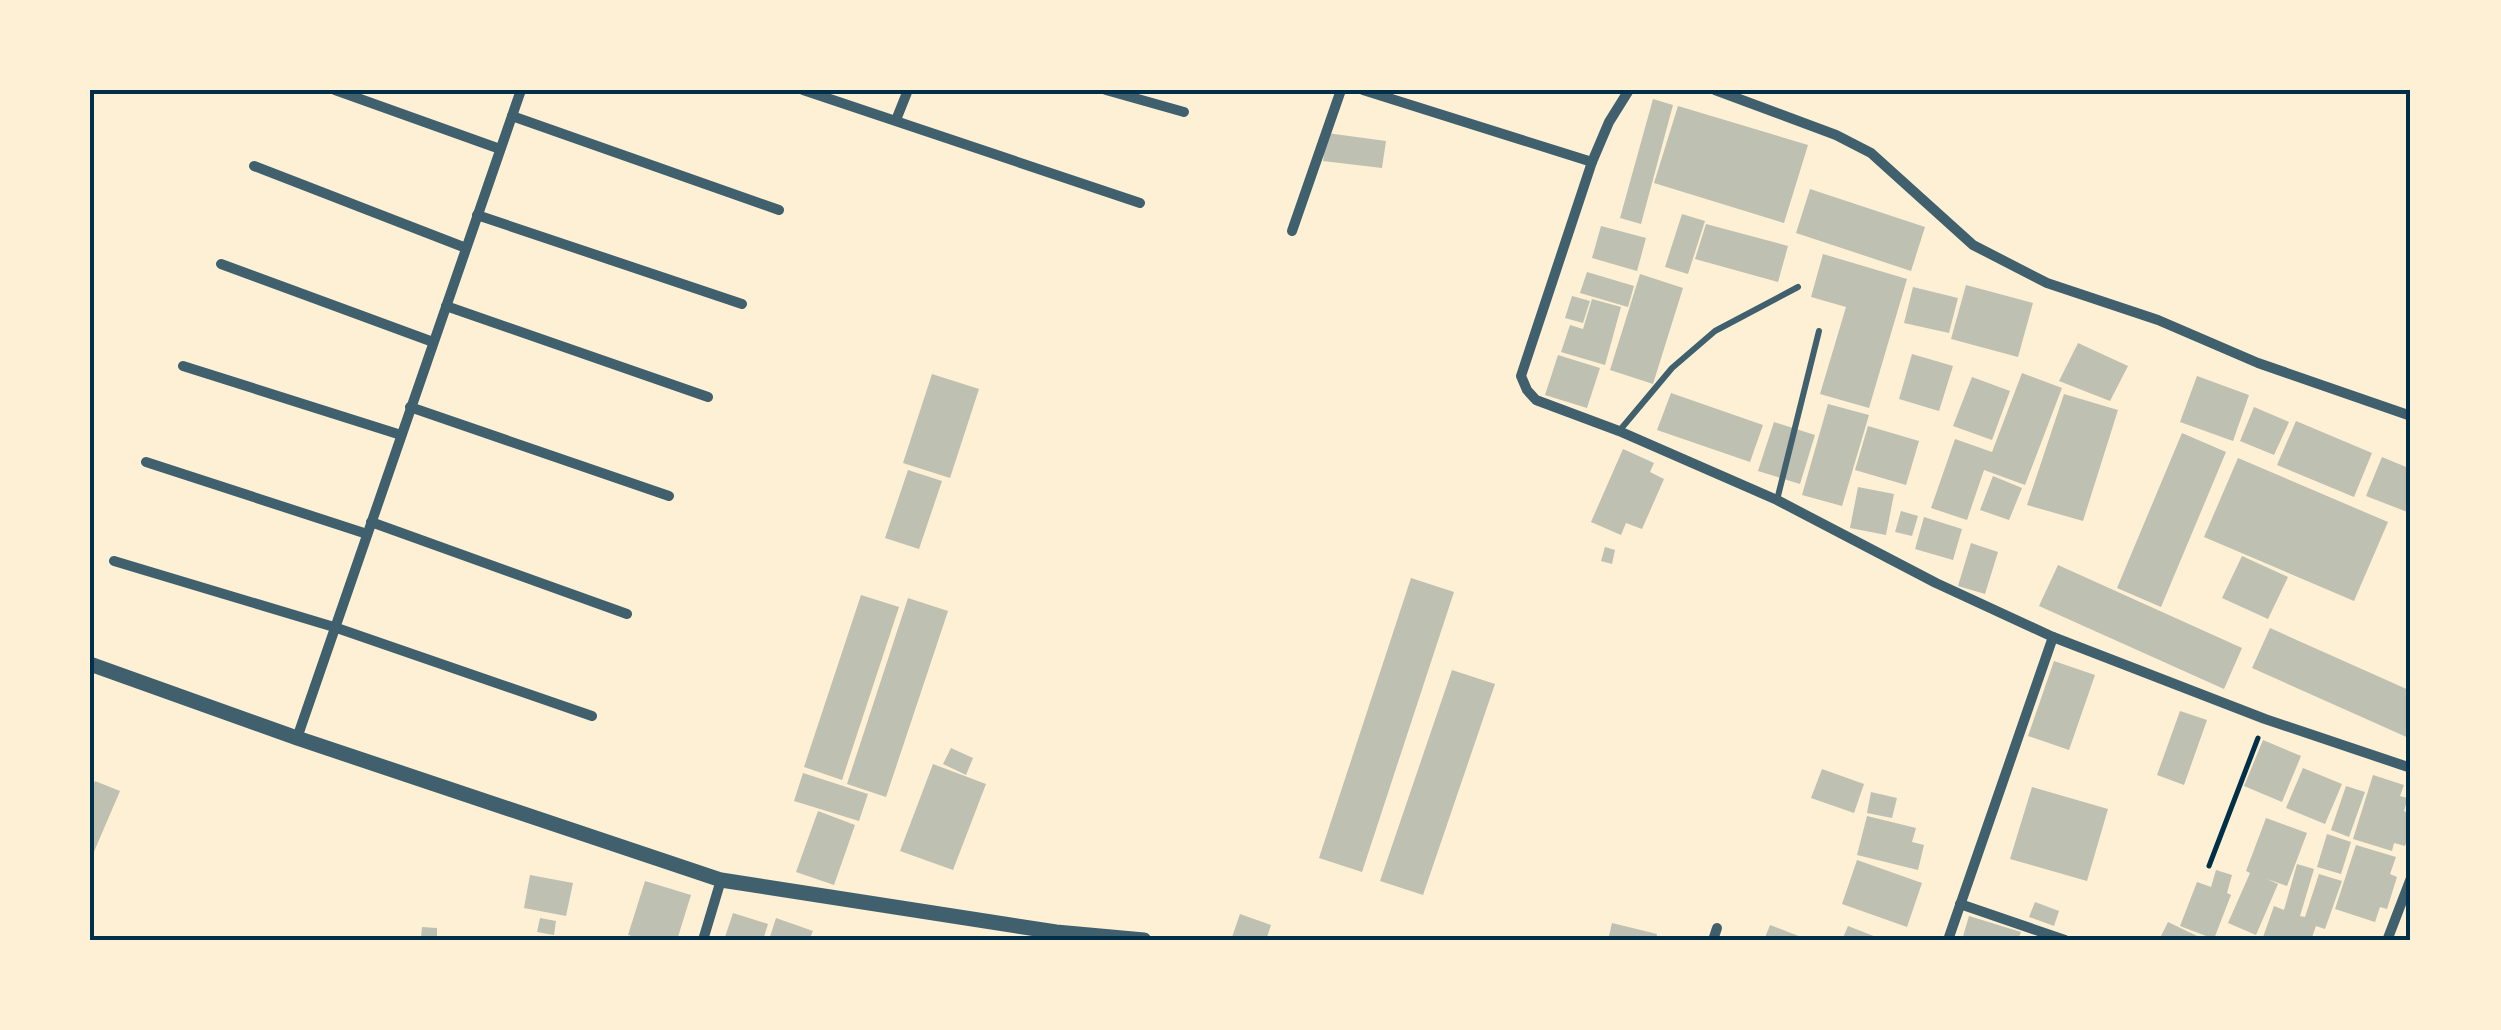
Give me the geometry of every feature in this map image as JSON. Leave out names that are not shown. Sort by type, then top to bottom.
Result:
[{"type":"street","points":[[335,90],[500,149]]},
{"type":"street","points":[[297,738],[521,90]]},
{"type":"street","points":[[803,90],[1140,202]]},
{"type":"street","points":[[896,120],[908,90]]},
{"type":"street","points":[[1106,90],[1184,112]]},
{"type":"street","points":[[1292,232],[1341,90]]},
{"type":"street","points":[[1363,90],[1592,162]]},
{"type":"street","points":[[1629,90],[1609,122],[1592,162],[1521,376],[1536,400],[1620,431],[1777,500],[1936,583],[2052,637],[2264,719],[2411,768]]},
{"type":"street","points":[[1715,90],[1836,135],[1872,153],[1972,245],[2047,282],[2158,320],[2258,363],[2411,416]]},
{"type":"street","points":[[512,116],[779,210]]},
{"type":"street","points":[[254,166],[466,248]]},
{"type":"street","points":[[477,216],[742,304]]},
{"type":"street","points":[[221,264],[433,342]]},
{"type":"street","points":[[446,306],[708,397]]},
{"type":"street","points":[[183,366],[401,435]]},
{"type":"street","points":[[410,407],[669,496]]},
{"type":"street","points":[[146,462],[369,528],[627,614]]},
{"type":"street","points":[[114,560],[334,627],[592,716]]},
{"type":"street","points":[[1948,940],[2052,637]]},
{"type":"street","points":[[90,664],[297,738],[722,880],[1056,932],[1144,940]]},
{"type":"street","points":[[2388,938],[2411,878]]},
{"type":"street","points":[[702,940],[722,880]]},
{"type":"street","points":[[1960,904],[2065,940]]},
{"type":"street","points":[[1713,940],[1717,928]]},
{"type":"lane","points":[[1620,431],[1672,368],[1715,331],[1798,286]]},
{"type":"lane","points":[[1777,500],[1819,331]]},
{"type":"path","points":[[2210,866],[2264,719]]},
{"type":"building","points":[[1653,99],[1673,105],[1641,224],[1620,218]]},
{"type":"building","points":[[1678,106],[1808,145],[1784,223],[1654,183]]},
{"type":"building","points":[[1327,133],[1386,141],[1382,168],[1323,161]]},
{"type":"building","points":[[1810,189],[1925,227],[1911,271],[1796,233]]},
{"type":"building","points":[[1682,214],[1705,221],[1688,274],[1665,267]]},
{"type":"building","points":[[1706,224],[1788,246],[1778,282],[1695,259]]},
{"type":"building","points":[[1601,226],[1646,238],[1637,271],[1592,258]]},
{"type":"building","points":[[1823,254],[1907,279],[1869,408],[1820,394],[1846,307],[1811,297]]},
{"type":"building","points":[[1587,272],[1634,286],[1628,307],[1580,293]]},
{"type":"building","points":[[1640,274],[1683,288],[1653,384],[1610,370]]},
{"type":"building","points":[[1966,285],[2033,303],[2018,357],[1951,339]]},
{"type":"building","points":[[1913,287],[1958,298],[1949,333],[1904,323]]},
{"type":"building","points":[[1572,296],[1590,301],[1583,323],[1565,318]]},
{"type":"building","points":[[1592,299],[1621,307],[1605,365],[1561,352],[1570,325],[1583,329]]},
{"type":"building","points":[[2078,343],[2128,366],[2110,401],[2059,381]]},
{"type":"building","points":[[1912,354],[1953,366],[1939,411],[1899,399]]},
{"type":"building","points":[[1558,355],[1600,368],[1587,408],[1545,395]]},
{"type":"building","points":[[2022,373],[2062,388],[2025,485],[1984,470],[1967,520],[1931,508],[1955,439],[1992,452]]},
{"type":"building","points":[[932,374],[979,389],[950,478],[903,463]]},
{"type":"building","points":[[2197,376],[2249,395],[2233,441],[2180,422]]},
{"type":"building","points":[[1972,377],[2010,391],[1992,440],[1953,426]]},
{"type":"building","points":[[1671,393],[1763,425],[1750,462],[1657,430]]},
{"type":"building","points":[[2064,394],[2118,410],[2083,521],[2027,505]]},
{"type":"building","points":[[1828,404],[1869,415],[1842,506],[1802,495]]},
{"type":"building","points":[[2254,407],[2289,422],[2274,455],[2240,441]]},
{"type":"building","points":[[2296,421],[2372,453],[2354,497],[2277,465]]},
{"type":"building","points":[[1774,422],[1815,435],[1800,484],[1758,471]]},
{"type":"building","points":[[1868,426],[1919,441],[1906,485],[1855,470]]},
{"type":"building","points":[[2182,433],[2226,452],[2161,607],[2117,588]]},
{"type":"building","points":[[1623,449],[1654,463],[1650,472],[1664,479],[1642,529],[1626,523],[1621,535],[1591,522]]},
{"type":"building","points":[[2382,457],[2411,469],[2410,513],[2366,496]]},
{"type":"building","points":[[2238,458],[2388,522],[2354,601],[2204,537]]},
{"type":"building","points":[[908,470],[942,481],[919,549],[885,538]]},
{"type":"building","points":[[1993,476],[2022,488],[2009,520],[1980,510]]},
{"type":"building","points":[[1858,487],[1894,494],[1886,535],[1850,528]]},
{"type":"building","points":[[1901,511],[1918,516],[1912,536],[1895,532]]},
{"type":"building","points":[[1924,517],[1962,529],[1953,560],[1915,549]]},
{"type":"building","points":[[1971,543],[1998,552],[1985,594],[1958,586]]},
{"type":"building","points":[[1605,547],[1615,550],[1612,564],[1601,561]]},
{"type":"building","points":[[2242,556],[2288,577],[2268,619],[2222,598]]},
{"type":"building","points":[[2058,565],[2242,648],[2224,689],[2039,606]]},
{"type":"building","points":[[1411,578],[1454,592],[1362,872],[1319,858]]},
{"type":"building","points":[[861,595],[899,607],[842,780],[804,767]]},
{"type":"building","points":[[908,598],[948,611],[886,797],[847,784]]},
{"type":"building","points":[[2270,628],[2411,691],[2411,739],[2252,668]]},
{"type":"building","points":[[2054,661],[2095,675],[2069,750],[2028,736]]},
{"type":"building","points":[[1452,670],[1495,684],[1423,895],[1380,881]]},
{"type":"building","points":[[2180,711],[2207,720],[2184,785],[2157,775]]},
{"type":"building","points":[[2263,740],[2301,756],[2282,802],[2244,786]]},
{"type":"building","points":[[951,748],[973,758],[966,775],[943,764]]},
{"type":"building","points":[[933,764],[986,784],[953,870],[900,851]]},
{"type":"building","points":[[2303,768],[2342,784],[2325,824],[2286,808]]},
{"type":"building","points":[[1822,769],[1864,784],[1854,813],[1811,798]]},
{"type":"building","points":[[803,773],[868,794],[859,821],[794,801]]},
{"type":"building","points":[[2373,775],[2404,785],[2400,796],[2408,798],[2404,811],[2411,814],[2411,827],[2405,846],[2394,843],[2392,851],[2353,839]]},
{"type":"building","points":[[95,781],[120,791],[90,861],[90,793]]},
{"type":"building","points":[[2346,786],[2365,792],[2349,837],[2331,830]]},
{"type":"building","points":[[2032,787],[2108,809],[2087,881],[2010,859]]},
{"type":"building","points":[[1871,792],[1897,798],[1892,818],[1867,813]]},
{"type":"building","points":[[818,811],[855,825],[834,885],[796,872]]},
{"type":"building","points":[[1867,816],[1916,828],[1912,842],[1924,845],[1918,870],[1857,855]]},
{"type":"building","points":[[2266,818],[2307,833],[2287,886],[2267,879],[2278,884],[2256,935],[2228,923],[2250,873],[2246,871]]},
{"type":"building","points":[[2327,834],[2351,842],[2341,874],[2317,867]]},
{"type":"building","points":[[2356,845],[2396,857],[2390,874],[2397,877],[2387,909],[2380,907],[2375,922],[2335,909]]},
{"type":"building","points":[[1857,860],[1922,883],[1907,927],[1842,904]]},
{"type":"building","points":[[2297,864],[2314,869],[2300,916],[2305,917],[2319,874],[2342,881],[2325,929],[2316,926],[2311,940],[2262,940],[2274,906],[2284,910]]},
{"type":"building","points":[[2216,870],[2232,875],[2227,893],[2231,895],[2214,939],[2180,926],[2197,882],[2211,887]]},
{"type":"building","points":[[530,875],[573,883],[566,916],[524,908]]},
{"type":"building","points":[[645,881],[691,895],[677,940],[647,940],[628,935]]},
{"type":"building","points":[[2035,902],[2059,911],[2054,926],[2029,917]]},
{"type":"building","points":[[733,913],[768,924],[763,940],[725,937]]},
{"type":"building","points":[[1240,914],[1271,925],[1266,940],[1231,940]]},
{"type":"building","points":[[1969,916],[2021,932],[2018,940],[1962,940]]},
{"type":"building","points":[[540,918],[556,921],[554,935],[537,932]]},
{"type":"building","points":[[776,918],[813,931],[809,940],[769,940]]},
{"type":"building","points":[[2168,922],[2197,936],[2195,940],[2159,940]]},
{"type":"building","points":[[1612,923],[1657,934],[1656,940],[1608,940]]},
{"type":"building","points":[[1770,925],[1809,940],[1764,940]]},
{"type":"building","points":[[1848,926],[1884,940],[1842,940]]},
{"type":"building","points":[[422,927],[437,928],[437,938],[421,938]]}]
